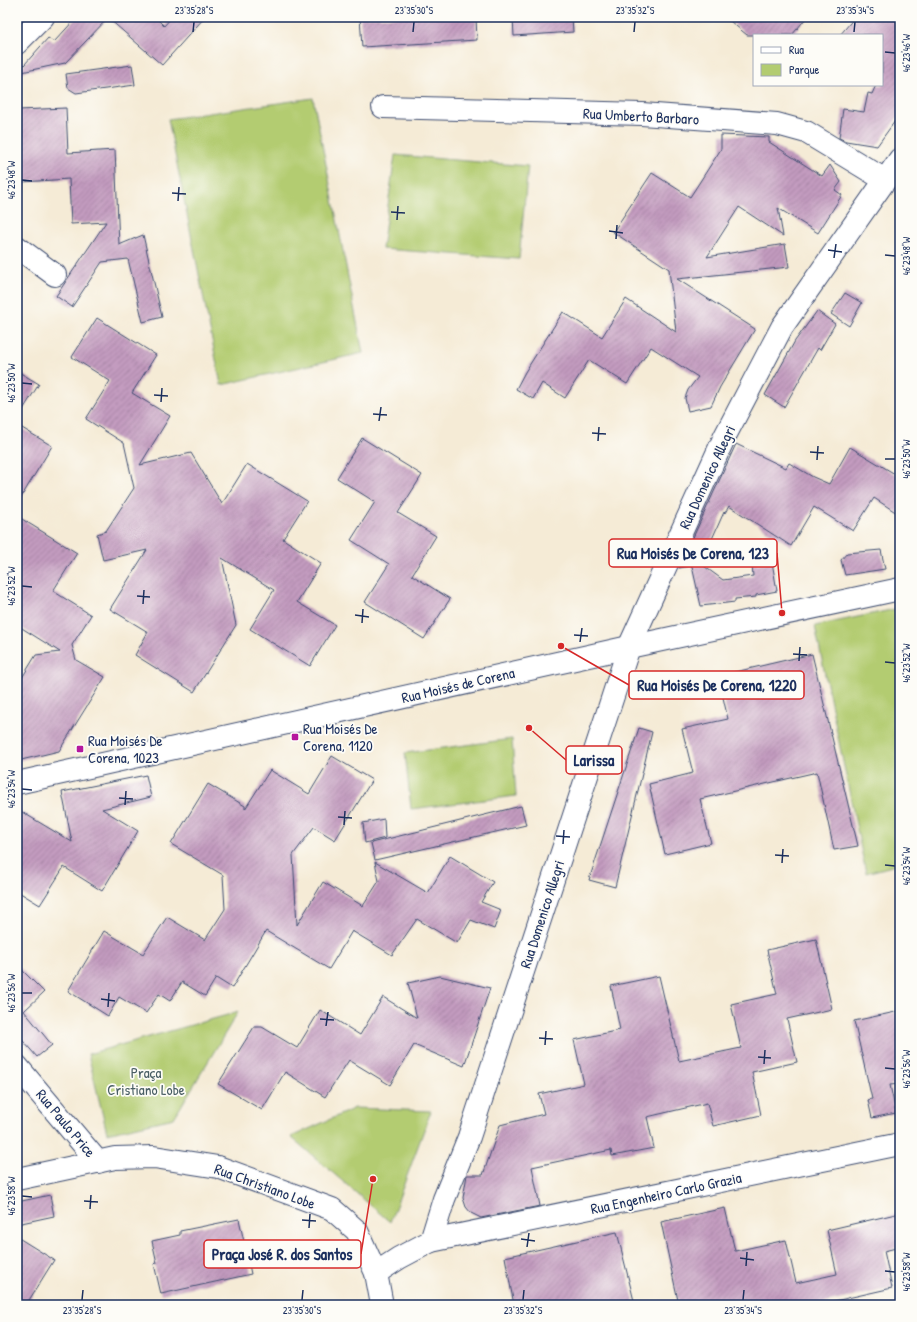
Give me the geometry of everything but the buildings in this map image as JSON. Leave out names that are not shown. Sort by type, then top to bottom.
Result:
[{"type":"street","points":[[17,43],[43,17]]},
{"type":"street","name":"Rua Umberto Barbaro","points":[[383,107],[642,114],[777,124],[806,132],[885,180]]},
{"type":"street","name":"Rua Domenico Allegri","points":[[432,1241],[444,1200],[469,1137],[629,647],[725,436],[782,327],[900,159]]},
{"type":"street","points":[[17,247],[55,276]]},
{"type":"street","name":"Rua Moisés de Corena","points":[[17,783],[629,647],[900,589]]},
{"type":"street","name":"Rua Paulo Price","points":[[17,1066],[98,1162]]},
{"type":"street","name":"Rua Engenheiro Carlo Grazia","points":[[432,1241],[900,1144]]},
{"type":"street","name":"Rua Christiano Lobe","points":[[17,1179],[115,1158],[154,1157],[218,1167],[332,1210],[357,1231],[376,1273],[382,1305]]},
{"type":"street","points":[[376,1273],[399,1258],[432,1241]]},
{"type":"green space","points":[[313,98],[363,353],[221,385],[168,119]]},
{"type":"green space","points":[[395,155],[528,166],[519,259],[382,249]]},
{"type":"green space","points":[[900,608],[900,861],[892,866],[866,873],[815,626]]},
{"type":"green space","points":[[512,739],[516,796],[411,809],[405,753]]},
{"type":"green space","name":"Praça Cristiano Lobe","points":[[238,1012],[174,1118],[107,1133],[88,1054]]},
{"type":"green space","points":[[355,1108],[431,1111],[390,1222],[291,1137]]},
{"type":"place","name":"Rua Moisés De Corena, 123","points":[[782,613]]},
{"type":"place","name":"Rua Moisés De Corena, 1220","points":[[561,646]]},
{"type":"place","name":"Larissa","points":[[529,728]]},
{"type":"place","name":"Rua Moisés De Corena, 1120","points":[[295,737]]},
{"type":"place","name":"Rua Moisés De Corena, 1023","points":[[80,749]]},
{"type":"place","name":"Praça José R. dos Santos","points":[[373,1179]]}]
